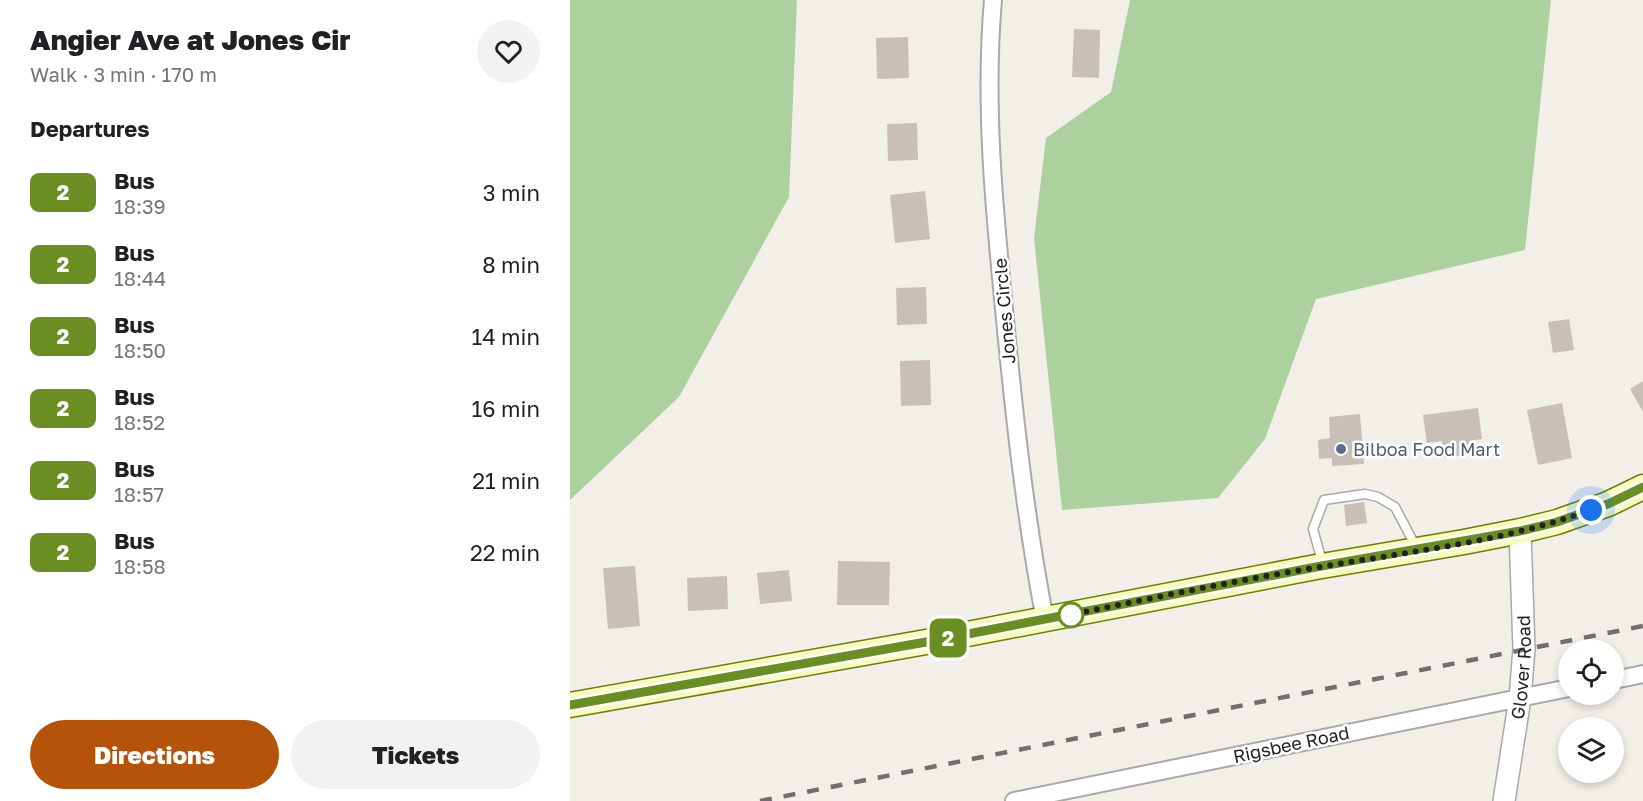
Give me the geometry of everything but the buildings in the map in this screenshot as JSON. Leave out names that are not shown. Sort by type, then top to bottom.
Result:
[{"type":"main road","points":[[570,705],[1046,620],[1323,566],[1520,531],[1557,522],[1608,504],[1643,487]]},
{"type":"street","name":"Jones Circle","points":[[993,0],[989,114],[999,260],[1023,490],[1046,620]]},
{"type":"street","name":"Glover Road","points":[[1504,801],[1520,698],[1524,642],[1520,531]]},
{"type":"street","points":[[1624,678],[1643,674]]},
{"type":"street","name":"Rigsbee Road","points":[[1014,801],[1558,690]]},
{"type":"lane","points":[[1323,566],[1313,529],[1324,500],[1365,494],[1378,497],[1395,507],[1418,550]]},
{"type":"green space","points":[[570,0],[797,0],[789,197],[679,397],[570,500]]},
{"type":"green space","points":[[1130,0],[1551,0],[1525,250],[1316,299],[1265,439],[1218,498],[1062,510],[1034,238],[1046,138],[1111,92]]},
{"type":"railway","points":[[760,801],[1643,626]]},
{"type":"bus line","name":"2","points":[[570,705],[926,642],[1316,567],[1520,531],[1557,522],[1608,504],[1643,487]]},
{"type":"place","name":"Bilboa Food Mart","points":[[1341,449]]},
{"type":"route","points":[[1071,615],[1068,615],[1316,567],[1520,531],[1557,522],[1591,510]]}]
